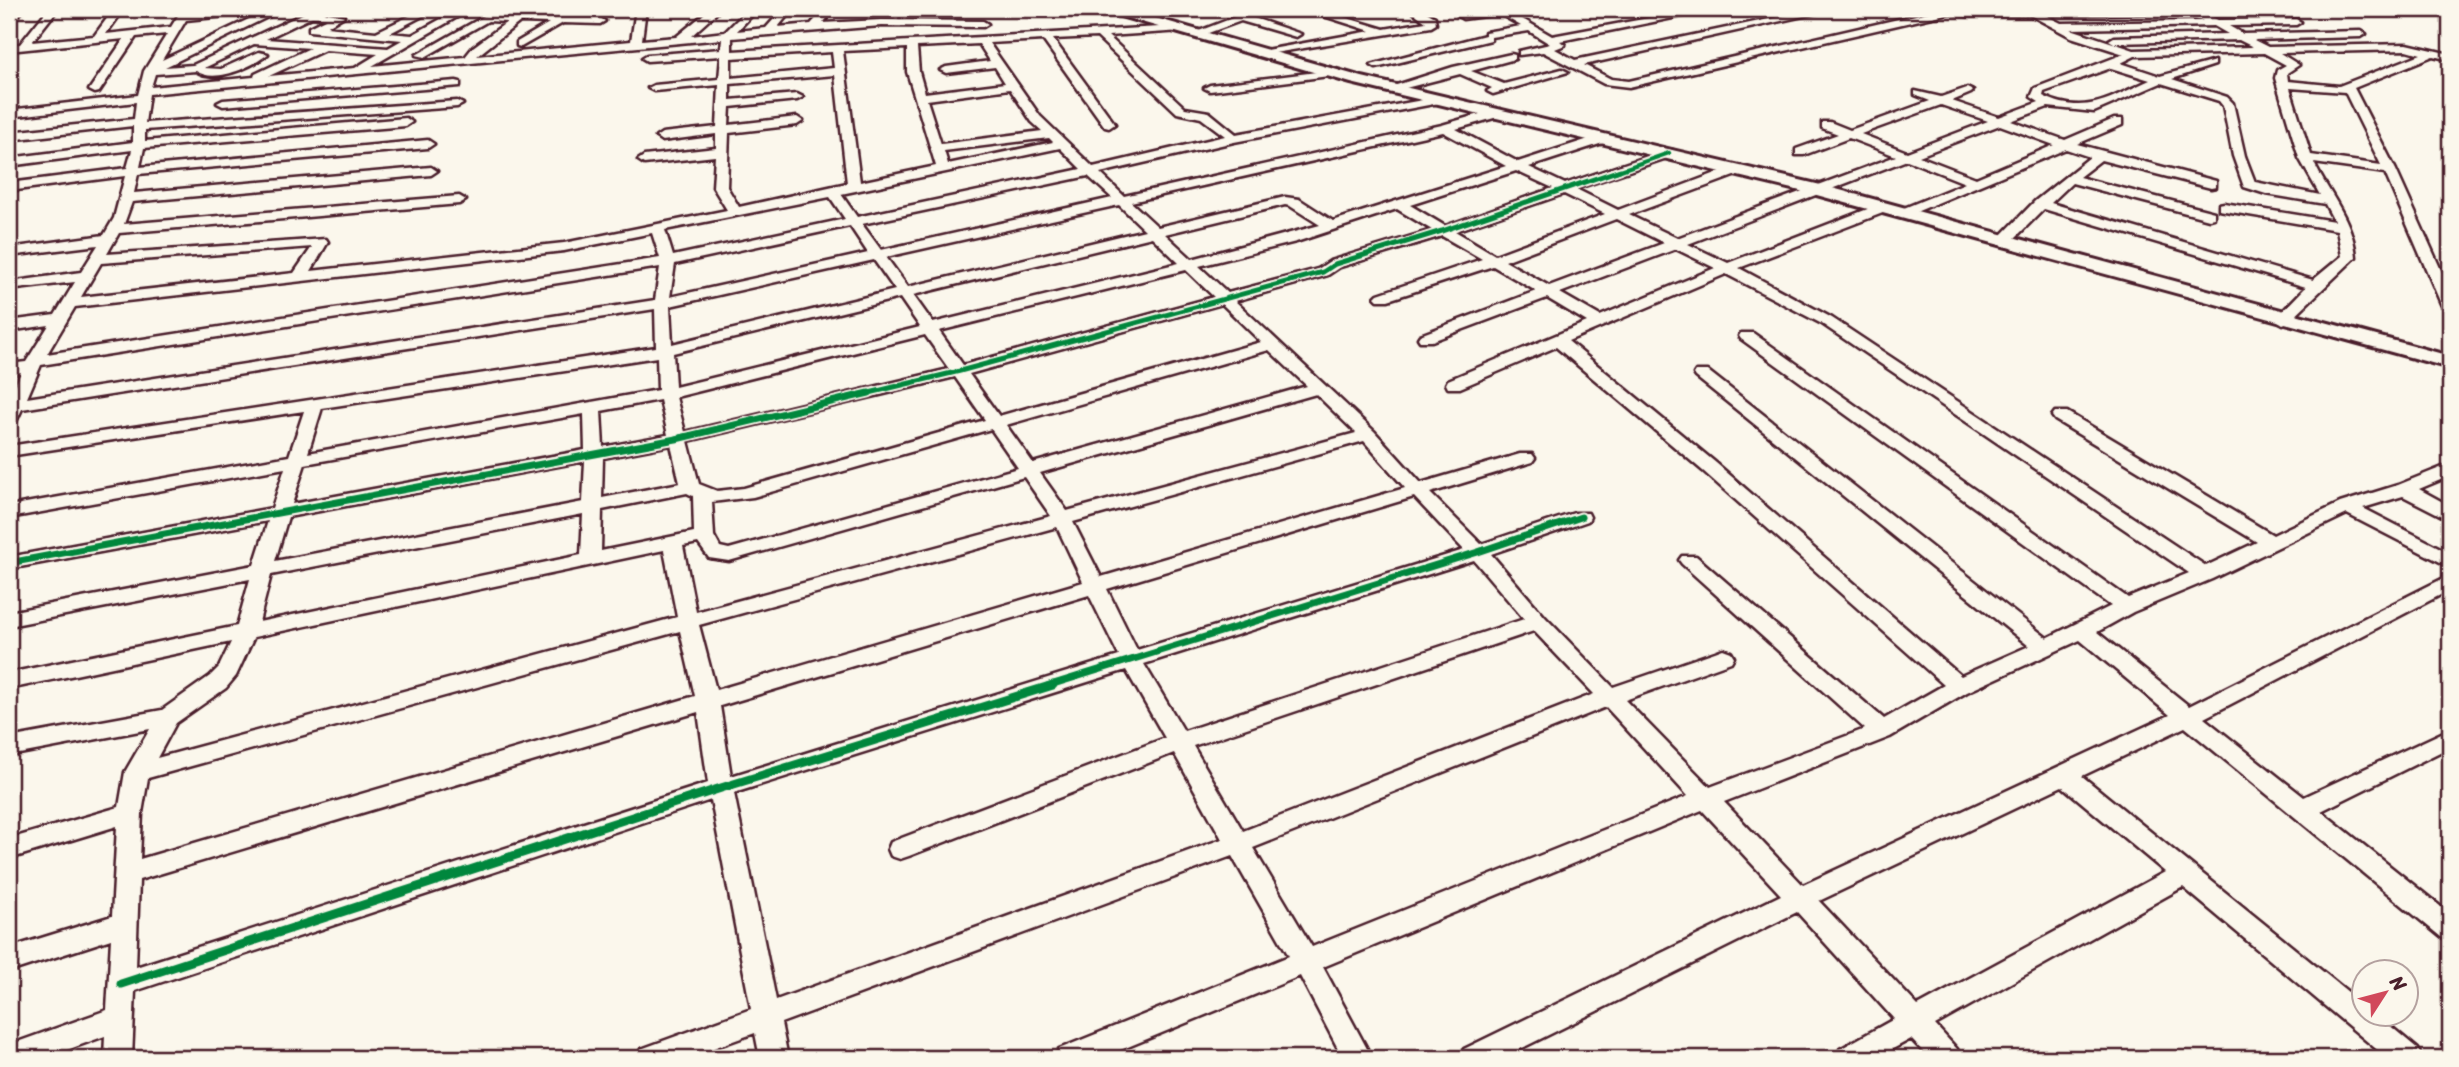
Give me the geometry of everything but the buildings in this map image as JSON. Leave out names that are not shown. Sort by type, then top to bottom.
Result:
[{"type":"street","points":[[24,46],[53,9]]},
{"type":"street","points":[[98,38],[119,9]]},
{"type":"street","points":[[11,411],[33,363],[121,218],[139,145],[139,125],[151,70],[185,13],[268,9]]},
{"type":"street","points":[[151,70],[279,9]]},
{"type":"street","points":[[187,70],[321,9]]},
{"type":"street","points":[[378,35],[431,9]]},
{"type":"street","points":[[323,114],[355,71],[386,51],[466,9]]},
{"type":"street","points":[[421,55],[502,9]]},
{"type":"street","points":[[486,18],[561,20],[598,25],[603,9]]},
{"type":"street","points":[[636,44],[641,9]]},
{"type":"street","points":[[679,40],[716,9]]},
{"type":"street","points":[[735,212],[720,187],[727,36],[753,9]]},
{"type":"street","points":[[769,32],[788,9]]},
{"type":"street","points":[[814,27],[830,9]]},
{"type":"street","points":[[1111,9],[1260,54],[1390,89],[1821,190],[2007,239],[2283,320],[2450,362]]},
{"type":"street","points":[[1219,9],[1296,34]]},
{"type":"street","points":[[1196,34],[1265,9]]},
{"type":"street","points":[[1307,9],[1384,33]]},
{"type":"street","points":[[1260,54],[1431,24],[1431,19],[1414,9]]},
{"type":"street","points":[[1523,53],[1550,44],[1712,9]]},
{"type":"street","points":[[1485,93],[1567,68],[1830,9]]},
{"type":"street","points":[[1463,16],[1500,10],[1532,28],[1550,44],[1567,68],[1608,82],[1629,84],[1741,56],[1951,10],[1968,13],[2029,10],[2181,10],[2215,23],[2294,65],[2281,72],[2283,84],[2305,158],[2331,201],[2349,246],[2349,257],[2316,285],[2283,320]]},
{"type":"street","points":[[2029,10],[2084,38],[2133,52],[2407,47],[2450,57]]},
{"type":"street","points":[[9,22],[16,11]]},
{"type":"street","points":[[285,43],[339,16],[308,15]]},
{"type":"street","points":[[871,46],[883,16]]},
{"type":"street","points":[[9,113],[247,82],[769,32],[883,16],[1046,37],[1178,29]]},
{"type":"street","points":[[9,136],[450,105],[456,84],[470,59],[478,49],[517,19]]},
{"type":"street","points":[[330,20],[396,26]]},
{"type":"street","points":[[521,44],[561,20]]},
{"type":"street","points":[[2059,26],[2298,22]]},
{"type":"street","points":[[342,32],[361,23]]},
{"type":"street","points":[[437,25],[470,27]]},
{"type":"street","points":[[647,58],[678,61],[726,53],[912,45],[982,27]]},
{"type":"street","points":[[982,27],[998,63],[1036,119],[1368,435],[1478,552],[1538,622],[1800,898],[1947,1058]]},
{"type":"street","points":[[1376,65],[1488,36],[1532,28]]},
{"type":"street","points":[[313,29],[414,38]]},
{"type":"street","points":[[9,48],[175,30]]},
{"type":"street","points":[[2095,40],[2361,33]]},
{"type":"street","points":[[1100,34],[1181,111],[1205,115],[1234,138]]},
{"type":"street","points":[[95,90],[132,35]]},
{"type":"street","points":[[373,60],[593,37],[591,47]]},
{"type":"street","points":[[1046,37],[1109,124]]},
{"type":"street","points":[[1696,37],[1763,65]]},
{"type":"street","points":[[250,41],[386,51]]},
{"type":"street","points":[[2283,84],[2330,90],[2348,87],[2450,44]]},
{"type":"street","points":[[247,82],[325,45]]},
{"type":"street","points":[[912,45],[913,72],[943,169]]},
{"type":"street","points":[[1408,47],[1503,88]]},
{"type":"street","points":[[296,78],[356,48]]},
{"type":"street","points":[[836,48],[853,171],[853,183],[842,190]]},
{"type":"street","points":[[225,52],[301,57]]},
{"type":"street","points":[[767,77],[769,52]]},
{"type":"street","points":[[2045,104],[2037,97],[2039,90],[2111,64],[2133,52]]},
{"type":"street","points":[[151,70],[223,72],[263,54]]},
{"type":"street","points":[[1390,89],[1511,57]]},
{"type":"street","points":[[946,70],[998,63]]},
{"type":"street","points":[[1426,338],[2045,104],[2090,110],[2162,79],[2211,63]]},
{"type":"street","points":[[2111,64],[2227,102],[2249,184],[2266,190],[2331,201]]},
{"type":"street","points":[[654,88],[839,71]]},
{"type":"street","points":[[1210,88],[1334,73]]},
{"type":"street","points":[[223,103],[456,84]]},
{"type":"street","points":[[920,97],[1014,85]]},
{"type":"street","points":[[2348,87],[2390,170],[2450,306]]},
{"type":"street","points":[[1800,152],[1967,91]]},
{"type":"street","points":[[1919,93],[2099,156],[2211,184]]},
{"type":"street","points":[[724,104],[797,97]]},
{"type":"street","points":[[9,369],[668,261],[1234,138],[1439,100]]},
{"type":"street","points":[[11,411],[662,303],[1445,128],[1497,113]]},
{"type":"street","points":[[662,137],[797,121]]},
{"type":"street","points":[[9,162],[139,145],[406,122]]},
{"type":"street","points":[[1904,213],[2118,122]]},
{"type":"street","points":[[1826,125],[1975,182]]},
{"type":"street","points":[[1294,127],[1332,152]]},
{"type":"street","points":[[1445,128],[1727,268],[1827,321],[2205,574]]},
{"type":"street","points":[[9,512],[667,394],[1291,239],[1605,138]]},
{"type":"street","points":[[936,148],[1057,139]]},
{"type":"street","points":[[71,303],[167,290],[529,252],[658,229],[943,169],[1057,139]]},
{"type":"street","points":[[9,187],[133,171],[428,144]]},
{"type":"street","points":[[644,160],[722,151]]},
{"type":"street","points":[[9,563],[676,439],[960,371],[1323,272],[1335,264],[1442,231],[1669,153]]},
{"type":"street","points":[[2007,239],[2040,204],[2099,156]]},
{"type":"street","points":[[2305,158],[2390,170]]},
{"type":"street","points":[[1383,296],[1492,261],[1737,170]]},
{"type":"street","points":[[127,198],[431,171]]},
{"type":"street","points":[[2069,178],[2209,215]]},
{"type":"street","points":[[842,190],[851,220],[1062,518],[1132,661],[1306,962],[1358,1058]]},
{"type":"street","points":[[9,252],[111,234],[459,200]]},
{"type":"street","points":[[9,451],[662,351],[1285,201],[1294,202],[1331,226]]},
{"type":"street","points":[[1398,204],[1599,322]]},
{"type":"street","points":[[2040,204],[2316,285]]},
{"type":"street","points":[[2224,207],[2341,226]]},
{"type":"street","points":[[1454,384],[1727,268],[1883,208]]},
{"type":"street","points":[[658,229],[668,261],[662,303],[662,351],[667,394],[676,439],[696,491],[704,536],[711,552],[716,555],[729,555],[1320,388]]},
{"type":"street","points":[[96,260],[321,242],[313,259],[298,278]]},
{"type":"street","points":[[9,286],[86,275]]},
{"type":"street","points":[[9,326],[62,319]]},
{"type":"street","points":[[1747,336],[2126,607]]},
{"type":"street","points":[[1556,339],[1637,403],[1959,686]]},
{"type":"street","points":[[9,619],[593,506],[696,491],[713,498],[747,493],[1273,344]]},
{"type":"street","points":[[1702,374],[2044,648]]},
{"type":"street","points":[[9,747],[168,717],[218,682],[228,671],[246,632],[262,570],[315,403]]},
{"type":"street","points":[[590,561],[594,454],[592,408]]},
{"type":"street","points":[[2061,416],[2271,542]]},
{"type":"street","points":[[137,772],[1368,435]]},
{"type":"street","points":[[127,873],[1526,458]]},
{"type":"street","points":[[1069,1058],[1705,799],[1882,731],[1959,686],[2082,631],[2126,607],[2205,574],[2347,507],[2405,489],[2450,469]]},
{"type":"street","points":[[2405,489],[2450,514]]},
{"type":"street","points":[[2347,507],[2450,561]]},
{"type":"street","points":[[121,984],[721,788],[1478,552],[1581,517]]},
{"type":"street","points":[[9,681],[704,536]]},
{"type":"street","points":[[673,544],[688,622],[708,702],[721,788],[774,1058]]},
{"type":"street","points":[[1689,560],[1882,731]]},
{"type":"street","points":[[1474,1058],[1800,898],[2186,717],[2450,582]]},
{"type":"street","points":[[900,849],[1179,742],[1538,622]]},
{"type":"street","points":[[2082,631],[2450,929]]},
{"type":"street","points":[[651,1058],[1237,844],[1609,697],[1723,657]]},
{"type":"street","points":[[118,1058],[130,813],[137,772],[168,717]]},
{"type":"street","points":[[2300,810],[2450,737]]},
{"type":"street","points":[[2064,774],[2408,1058]]},
{"type":"street","points":[[9,849],[130,813]]},
{"type":"street","points":[[1850,1058],[1916,1024],[2185,873]]},
{"type":"street","points":[[9,960],[125,923]]},
{"type":"street","points":[[10,1058],[120,1018]]},
{"type":"cycle path","points":[[9,563],[676,439],[960,371],[1323,272],[1335,264],[1442,231],[1669,153]]},
{"type":"cycle path","points":[[121,984],[721,788],[1478,552],[1581,517]]}]
